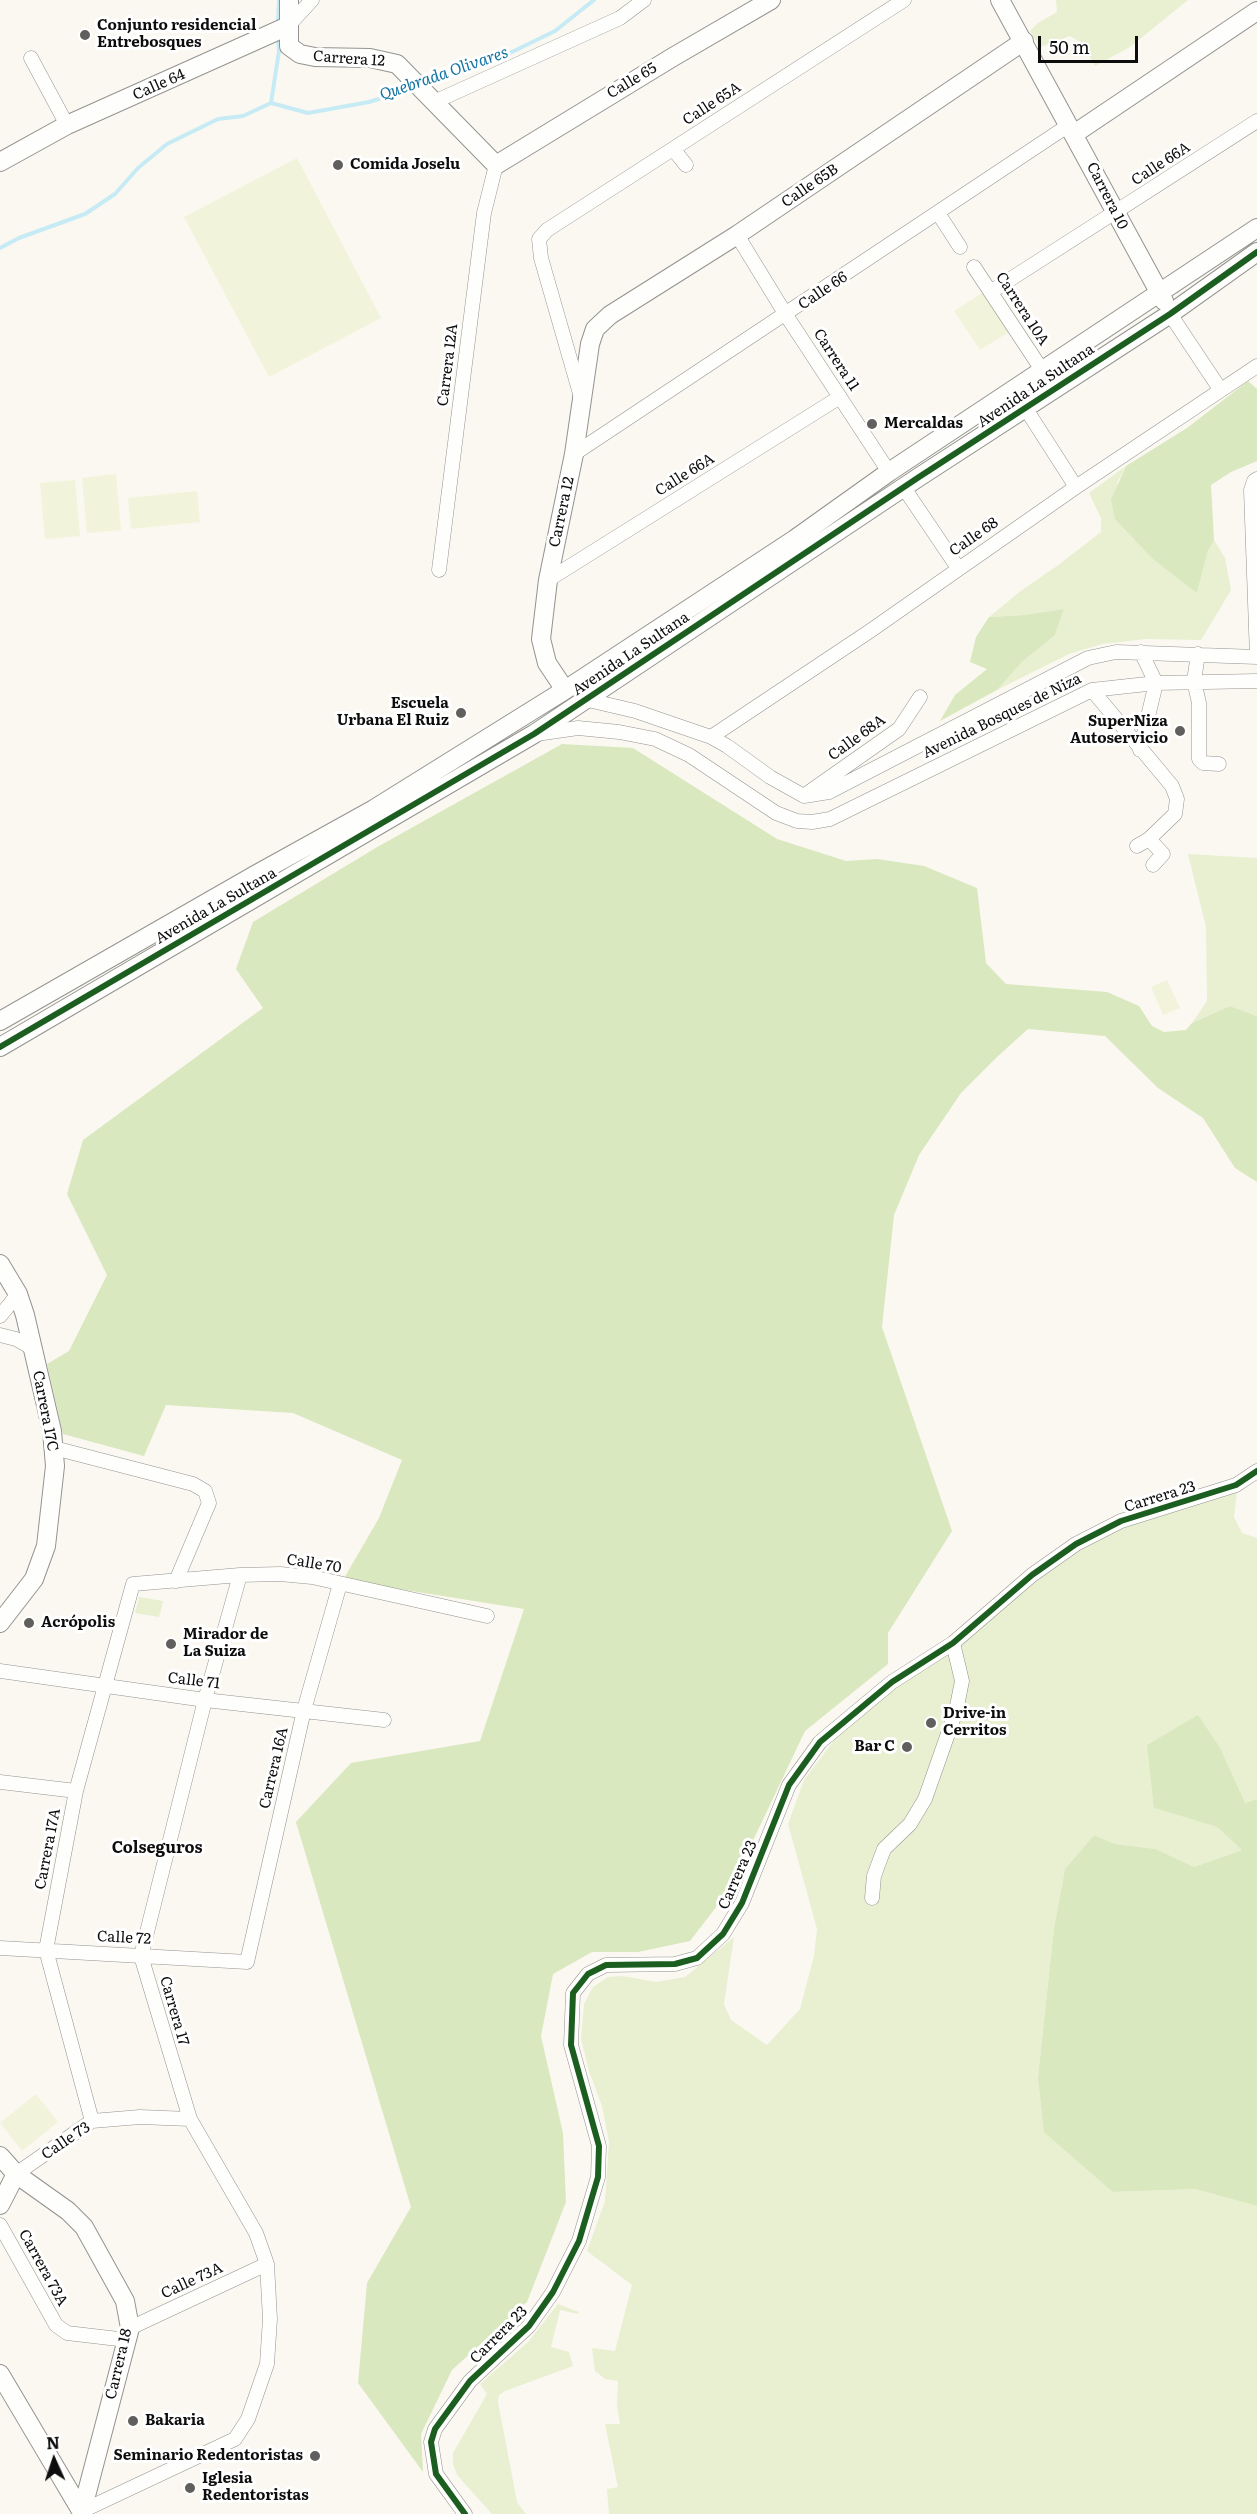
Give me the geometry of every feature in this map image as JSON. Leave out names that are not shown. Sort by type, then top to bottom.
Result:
[{"type":"street","points":[[288,26],[289,0]]},
{"type":"street","name":"Calle 64","points":[[0,162],[67,125],[288,26],[312,0]]},
{"type":"street","points":[[429,97],[620,18],[644,0]]},
{"type":"street","name":"Calle 65","points":[[496,165],[771,0]]},
{"type":"street","name":"Calle 65A","points":[[581,397],[541,258],[539,239],[547,230],[904,0]]},
{"type":"street","name":"Carrera 10","points":[[1000,0],[1072,129],[1170,314],[1220,389]]},
{"type":"street","name":"Calle 66","points":[[574,454],[938,213],[1257,11]]},
{"type":"street","name":"Carrera 12","points":[[288,26],[288,46],[300,54],[315,57],[385,59],[397,64],[496,165]]},
{"type":"street","name":"Calle 65B","points":[[595,329],[610,315],[737,236],[1024,41]]},
{"type":"street","points":[[31,58],[67,125]]},
{"type":"street","name":"Calle 66A","points":[[992,291],[1257,122]]},
{"type":"street","points":[[673,149],[686,165]]},
{"type":"street","name":"Carrera 12A","points":[[440,570],[484,213],[496,165]]},
{"type":"street","points":[[938,213],[960,248]]},
{"type":"street","name":"Avenida La Sultana","points":[[0,1022],[374,809],[565,690],[786,545],[889,472],[1257,228]]},
{"type":"street","name":"Carrera 11","points":[[737,236],[889,472]]},
{"type":"street","name":"Avenida La Sultana","points":[[0,1047],[534,734],[1026,409],[1053,388],[1170,314],[1257,254]]},
{"type":"street","name":"Carrera 10A","points":[[974,267],[1042,370]]},
{"type":"street","name":"Carrera 12","points":[[565,690],[547,663],[541,639],[548,580],[574,454],[581,397],[590,344],[595,329]]},
{"type":"street","name":"Calle 68","points":[[711,737],[1257,366]]},
{"type":"street","name":"Calle 66A","points":[[548,580],[840,397]]},
{"type":"street","points":[[1026,409],[1076,487]]},
{"type":"street","points":[[1257,479],[1251,490],[1257,657]]},
{"type":"street","points":[[904,488],[958,568]]},
{"type":"street","name":"Avenida Bosques de Niza","points":[[804,796],[829,792],[1088,658],[1116,652],[1257,657]]},
{"type":"street","points":[[1140,750],[1156,683],[1141,652]]},
{"type":"street","points":[[1198,654],[1194,681],[1198,703],[1199,759],[1203,763],[1219,764]]},
{"type":"street","name":"Avenida Bosques de Niza","points":[[534,734],[579,728],[655,739],[689,755],[776,813],[797,821],[830,819],[1092,690],[1156,683],[1257,681]]},
{"type":"street","points":[[565,690],[584,699],[662,719],[711,737],[770,777],[804,796]]},
{"type":"street","points":[[1092,690],[1172,786],[1177,799],[1175,814],[1137,846]]},
{"type":"street","name":"Calle 68A","points":[[804,796],[899,729],[920,697]]},
{"type":"street","points":[[488,738],[498,755]]},
{"type":"street","points":[[1149,838],[1163,854],[1153,865]]},
{"type":"street","name":"Carrera 17C","points":[[0,1264],[18,1294],[52,1431],[55,1466],[46,1546],[34,1579],[0,1623]]},
{"type":"street","points":[[0,1316],[18,1294]]},
{"type":"street","points":[[0,1335],[16,1338],[32,1348]]},
{"type":"street","points":[[54,1448],[193,1484],[205,1491],[209,1503],[176,1581]]},
{"type":"street","name":"Carrera 23","points":[[465,2514],[436,2474],[431,2442],[435,2429],[470,2381],[530,2326],[553,2292],[579,2241],[598,2177],[599,2146],[571,2045],[573,1994],[588,1974],[606,1965],[675,1964],[698,1958],[723,1934],[742,1903],[789,1785],[820,1742],[892,1682],[952,1643],[1032,1575],[1076,1544],[1121,1521],[1236,1485],[1257,1471]]},
{"type":"street","name":"Calle 70","points":[[133,1584],[280,1574],[312,1577],[487,1616]]},
{"type":"street","points":[[141,1956],[205,1700],[240,1575]]},
{"type":"street","name":"Carrera 17A","points":[[92,2121],[46,1950],[76,1791],[133,1584]]},
{"type":"street","name":"Carrera 16A","points":[[247,1962],[304,1710],[340,1584]]},
{"type":"street","points":[[872,1898],[874,1876],[884,1849],[910,1824],[926,1799],[956,1711],[962,1681],[952,1643]]},
{"type":"street","name":"Calle 71","points":[[0,1671],[205,1700],[384,1720]]},
{"type":"street","points":[[0,1782],[76,1791]]},
{"type":"street","name":"Calle 72","points":[[0,1948],[247,1962]]},
{"type":"street","name":"Carrera 17","points":[[81,2513],[235,2439],[248,2419],[267,2364],[270,2319],[267,2264],[256,2233],[190,2119],[141,1956]]},
{"type":"street","name":"Calle 73","points":[[0,2205],[16,2174],[92,2121],[140,2117],[190,2119]]},
{"type":"street","name":"Carrera 18","points":[[0,2156],[16,2174],[68,2211],[84,2227],[125,2301],[129,2334],[81,2513]]},
{"type":"street","name":"Carrera 73A","points":[[0,2225],[56,2325],[67,2333],[129,2334]]},
{"type":"street","name":"Calle 73A","points":[[129,2334],[267,2264]]},
{"type":"street","points":[[0,2374],[81,2513]]},
{"type":"green space","points":[[1056,0],[1188,0],[1130,47],[1095,66],[1082,43],[1070,36],[1040,47],[1030,31],[1038,23],[1057,12]]},
{"type":"green space","points":[[297,158],[381,318],[269,377],[184,217]]},
{"type":"green space","points":[[988,289],[1014,329],[980,350],[954,311]]},
{"type":"green space","points":[[1248,381],[1257,389],[1257,461],[1231,472],[1211,485],[1214,540],[1208,551],[1197,593],[1153,559],[1115,519],[1111,500],[1126,466],[1187,428]]},
{"type":"green space","points":[[1126,466],[1117,483],[1197,593],[1208,551],[1214,540],[1225,558],[1231,590],[1201,640],[1146,639],[1102,644],[1069,654],[997,690],[1022,662],[1055,635],[1064,609],[989,617],[1101,532],[1101,518],[1089,493]]},
{"type":"green space","points":[[116,474],[121,530],[87,533],[82,478]]},
{"type":"green space","points":[[75,480],[80,536],[45,539],[40,483]]},
{"type":"green space","points":[[197,491],[200,522],[131,529],[128,498]]},
{"type":"green space","points":[[1064,609],[1055,635],[1022,662],[997,690],[940,721],[955,695],[987,669],[970,662],[976,637],[989,617]]},
{"type":"green space","points":[[562,744],[633,748],[777,839],[846,861],[877,859],[924,866],[977,888],[986,963],[1006,984],[1107,992],[1139,1006],[1152,1026],[1164,1032],[1186,1030],[1192,1023],[1230,1006],[1257,1016],[1257,1182],[1235,1168],[1203,1118],[1158,1088],[1105,1036],[1028,1029],[961,1093],[919,1155],[894,1215],[882,1327],[952,1531],[888,1633],[888,1664],[805,1731],[730,1889],[690,1941],[638,1952],[592,1952],[553,1974],[541,2036],[563,2133],[566,2202],[527,2302],[452,2370],[421,2434],[423,2472],[358,2383],[367,2283],[411,2207],[296,1822],[351,1763],[480,1741],[524,1609],[343,1580],[379,1518],[402,1460],[293,1413],[166,1405],[144,1456],[63,1434],[47,1364],[69,1351],[107,1275],[67,1194],[83,1140],[263,1008],[236,969],[253,922],[379,846]]},
{"type":"green space","points":[[1188,854],[1257,858],[1257,1016],[1230,1006],[1192,1023],[1207,1001],[1206,927]]},
{"type":"green space","points":[[1167,980],[1180,1008],[1163,1015],[1151,987]]},
{"type":"green space","points":[[1237,1491],[1234,1517],[1242,1533],[1257,1538],[1257,1799],[1245,1803],[1154,1808],[1217,1827],[1242,1850],[1194,1867],[1156,1849],[1115,1844],[1094,1835],[1065,1869],[1054,1928],[1038,2077],[1113,2192],[1195,2189],[1257,2206],[1257,2514],[609,2514],[607,2489],[618,2487],[605,2424],[620,2424],[617,2405],[618,2381],[605,2379],[595,2371],[592,2348],[615,2351],[632,2285],[587,2251],[605,2201],[609,2142],[602,2106],[589,2071],[581,2039],[584,2004],[593,1987],[608,1977],[623,1976],[656,1982],[685,1977],[734,1937],[724,2004],[731,2020],[767,2045],[800,2009],[814,1956],[817,1929],[788,1824],[804,1780],[835,1739],[893,1686],[952,1646],[1076,1549],[1125,1524]]},
{"type":"green space","points":[[139,1597],[163,1601],[159,1617],[135,1613]]},
{"type":"green space","points":[[1198,1715],[1220,1748],[1245,1803],[1257,1799],[1257,2206],[1195,2189],[1113,2192],[1044,2132],[1038,2077],[1054,1928],[1065,1869],[1094,1835],[1115,1844],[1156,1849],[1194,1867],[1242,1850],[1217,1827],[1154,1808],[1147,1745]]},
{"type":"green space","points":[[36,2094],[58,2122],[22,2151],[0,2123]]},
{"type":"green space","points":[[558,2304],[579,2312],[578,2314],[560,2310],[551,2347],[569,2352],[573,2366],[499,2395],[498,2402],[517,2502],[526,2514],[492,2514],[457,2475],[453,2464],[453,2453],[487,2394],[480,2384],[528,2342]]},
{"type":"waterway","points":[[278,23],[279,0]]},
{"type":"waterway","name":"Quebrada Olivares","points":[[424,84],[512,52],[555,31],[594,0]]},
{"type":"waterway","points":[[271,103],[279,51],[278,37]]},
{"type":"waterway","name":"Quebrada Olivares","points":[[0,248],[19,238],[85,214],[115,194],[138,168],[167,144],[218,119],[243,116],[271,103],[308,113],[369,102],[414,88]]},
{"type":"cycle path","points":[[0,1047],[534,734],[919,477],[1170,314],[1257,252]]},
{"type":"cycle path","points":[[465,2514],[436,2474],[431,2442],[435,2429],[470,2381],[529,2326],[553,2292],[579,2241],[598,2177],[599,2146],[571,2045],[573,1993],[588,1974],[606,1965],[675,1964],[697,1958],[723,1934],[742,1903],[789,1785],[820,1742],[892,1682],[953,1643],[1032,1575],[1076,1544],[1121,1521],[1236,1485],[1257,1471]]},
{"type":"place","name":"Conjunto residencial Entrebosques","points":[[85,35]]},
{"type":"place","name":"Comida Joselu","points":[[338,165]]},
{"type":"place","name":"Mercaldas","points":[[872,424]]},
{"type":"place","name":"Escuela Urbana El Ruiz","points":[[461,713]]},
{"type":"place","name":"SuperNiza Autoservicio","points":[[1180,731]]},
{"type":"place","name":"Acrópolis","points":[[29,1623]]},
{"type":"place","name":"Mirador de La Suiza","points":[[171,1644]]},
{"type":"place","name":"Drive-in Cerritos","points":[[931,1723]]},
{"type":"place","name":"Bar C","points":[[907,1747]]},
{"type":"place","name":"Bakaria","points":[[133,2421]]},
{"type":"place","name":"Seminario Redentoristas","points":[[315,2456]]},
{"type":"place","name":"Iglesia Redentoristas","points":[[190,2488]]},
{"type":"district","name":"Colseguros","points":[[157,1848]]}]
